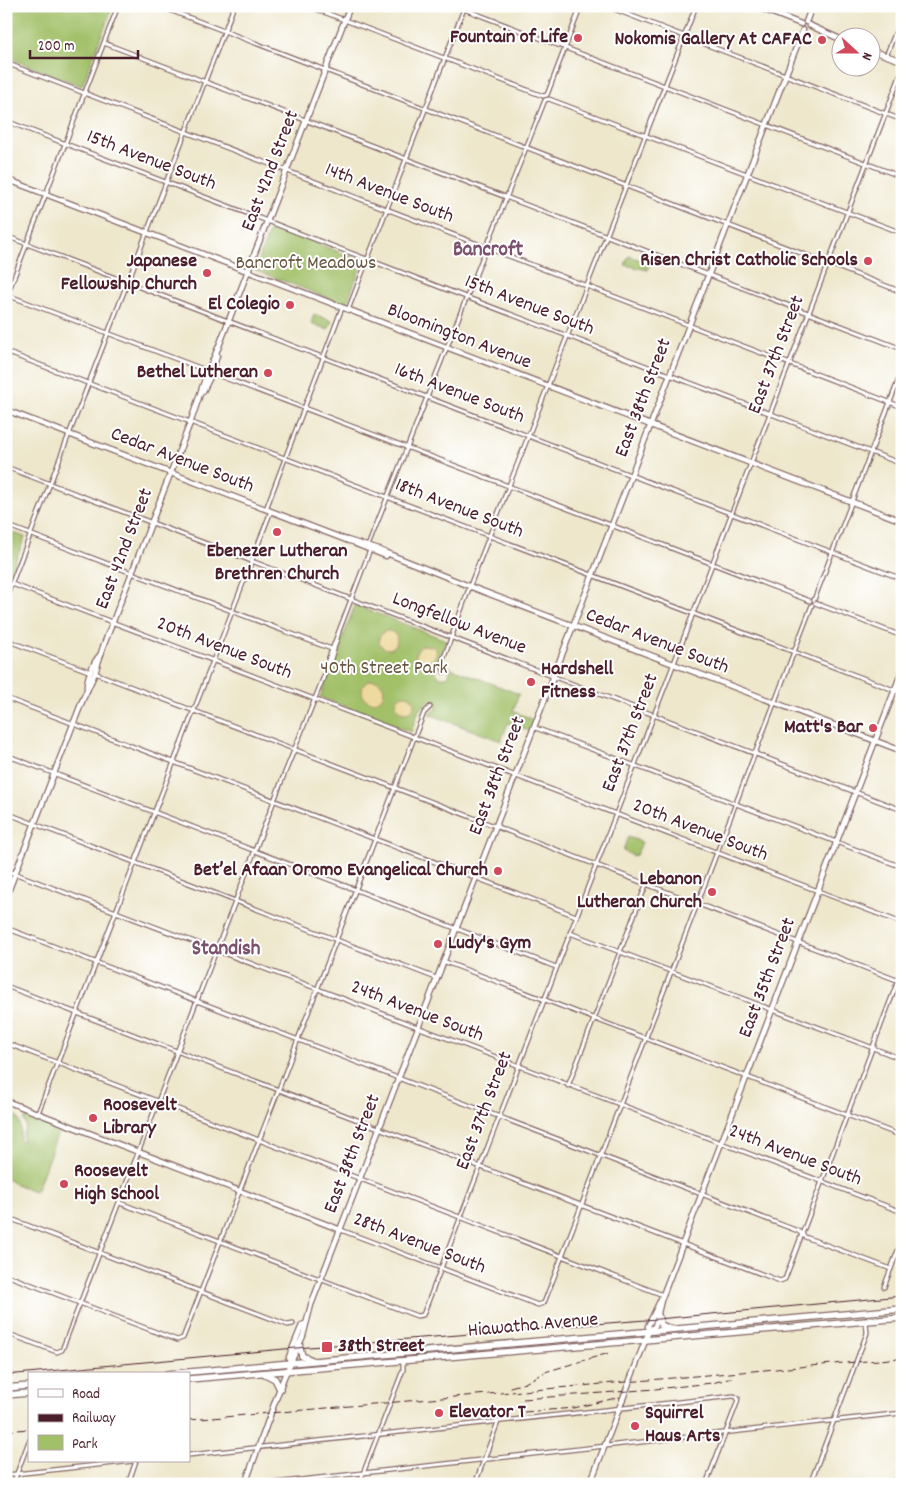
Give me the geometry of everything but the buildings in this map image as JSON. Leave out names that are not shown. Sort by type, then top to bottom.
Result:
[{"type":"highway","name":"Hiawatha Avenue","points":[[189,1372],[902,1309]]},
{"type":"highway","points":[[658,1315],[661,1325],[676,1330]]},
{"type":"highway","name":"Hiawatha Avenue","points":[[190,1379],[902,1318]]},
{"type":"highway","points":[[299,1344],[302,1356],[314,1361]]},
{"type":"highway","points":[[263,1373],[275,1379],[280,1389]]},
{"type":"highway","points":[[6,1388],[28,1386]]},
{"type":"highway","points":[[6,1395],[28,1393]]},
{"type":"street","points":[[118,6],[7,296],[902,636]]},
{"type":"street","points":[[159,6],[902,292]]},
{"type":"street","points":[[6,598],[234,6]]},
{"type":"street","points":[[308,6],[542,96],[547,95],[581,6]]},
{"type":"street","name":"East 42nd Street","points":[[6,897],[350,6]]},
{"type":"street","points":[[456,6],[902,177]]},
{"type":"street","points":[[606,6],[684,37],[787,71],[902,120]]},
{"type":"street","points":[[444,672],[442,663],[470,587],[696,6]]},
{"type":"street","points":[[755,6],[801,24],[808,23],[830,34]]},
{"type":"street","points":[[801,24],[803,30],[807,29],[812,6]]},
{"type":"street","points":[[38,1113],[232,611],[285,459],[323,358],[367,260],[465,8]]},
{"type":"street","points":[[886,56],[902,16]]},
{"type":"street","name":"East 38th Street","points":[[244,1484],[299,1344],[359,1179],[494,827],[803,30]]},
{"type":"street","points":[[104,43],[902,349]]},
{"type":"street","points":[[880,54],[901,62]]},
{"type":"street","name":"14th Avenue South","points":[[6,63],[902,407]]},
{"type":"street","name":"East 37th Street","points":[[321,1280],[417,1316],[424,1313],[902,71]]},
{"type":"street","points":[[6,1333],[60,1352],[120,1203],[333,649],[406,448],[468,298],[543,104],[549,99],[847,214],[902,233]]},
{"type":"street","name":"15th Avenue South","points":[[6,121],[902,464]]},
{"type":"street","name":"Bloomington Avenue","points":[[6,179],[902,521]]},
{"type":"street","name":"16th Avenue South","points":[[6,236],[902,579]]},
{"type":"street","name":"18th Avenue South","points":[[6,352],[902,694]]},
{"type":"street","points":[[562,1256],[902,371]]},
{"type":"street","name":"Cedar Avenue South","points":[[6,410],[902,751]]},
{"type":"street","name":"Longfellow Avenue","points":[[6,467],[902,810]]},
{"type":"street","points":[[6,525],[333,649]]},
{"type":"street","name":"20th Avenue South","points":[[12,584],[902,924]]},
{"type":"street","points":[[6,640],[900,982]]},
{"type":"street","name":"East 35th Street","points":[[649,1332],[648,1326],[682,1244],[902,672]]},
{"type":"street","points":[[6,698],[576,916]]},
{"type":"street","points":[[6,1275],[180,1340],[184,1336],[394,788],[424,713],[430,707]]},
{"type":"street","points":[[533,727],[902,867]]},
{"type":"street","points":[[6,755],[556,967]]},
{"type":"street","points":[[6,812],[436,978]]},
{"type":"street","name":"24th Avenue South","points":[[6,870],[316,990],[902,1212]]},
{"type":"street","points":[[568,1086],[646,885]]},
{"type":"street","points":[[6,928],[701,1194],[891,1269]]},
{"type":"street","points":[[570,933],[902,1059]]},
{"type":"street","points":[[443,961],[902,1136]]},
{"type":"street","points":[[6,986],[780,1281],[785,1279],[872,1048],[900,982],[902,970]]},
{"type":"street","points":[[6,1043],[662,1295]]},
{"type":"street","name":"28th Avenue South","points":[[6,1101],[340,1230],[542,1305],[562,1256]]},
{"type":"street","points":[[120,1203],[321,1280]]},
{"type":"street","points":[[6,1217],[288,1325],[293,1324]]},
{"type":"street","points":[[884,1287],[902,1240]]},
{"type":"street","name":"East 35th Street","points":[[590,1484],[649,1332],[654,1326],[662,1295]]},
{"type":"street","points":[[810,1484],[832,1421],[867,1333],[866,1321]]},
{"type":"street","name":"East 38th Street","points":[[290,1363],[291,1353],[302,1325],[305,1324]]},
{"type":"street","points":[[359,1484],[403,1370],[403,1361]]},
{"type":"street","points":[[190,1455],[734,1396],[738,1398],[706,1484]]},
{"type":"street","points":[[264,1484],[902,1413]]},
{"type":"street","points":[[475,1484],[498,1422]]},
{"type":"street","points":[[13,1484],[28,1444]]},
{"type":"street","points":[[6,1475],[126,1462]]},
{"type":"street","points":[[128,1484],[135,1462]]},
{"type":"street","points":[[872,1484],[902,1481]]},
{"type":"green space","points":[[6,6],[113,6],[82,86],[6,57]]},
{"type":"green space","name":"Bancroft Meadows","points":[[271,226],[363,261],[346,305],[255,270]]},
{"type":"green space","points":[[629,256],[650,263],[648,270],[625,265]]},
{"type":"green space","points":[[314,314],[332,321],[328,330],[311,323]]},
{"type":"green space","points":[[6,530],[25,537],[6,585]]},
{"type":"green space","name":"40th Street Park","points":[[355,605],[446,640],[435,670],[439,677],[448,677],[449,667],[519,694],[513,711],[533,720],[529,731],[508,723],[501,741],[429,714],[437,708],[436,703],[431,699],[419,710],[411,732],[320,697]]},
{"type":"green space","points":[[628,837],[642,842],[637,854],[634,856],[623,851]]},
{"type":"green space","points":[[6,1108],[15,1114],[19,1121],[21,1130],[19,1139],[24,1141],[22,1136],[26,1126],[24,1121],[26,1117],[59,1130],[36,1192],[11,1182],[6,1177]]},
{"type":"sand","points":[[384,631],[392,631],[397,636],[395,647],[384,649],[379,644],[379,636]]},
{"type":"sand","points":[[421,646],[434,647],[437,652],[433,659],[423,664],[416,659],[416,652]]},
{"type":"sand","points":[[373,680],[381,683],[384,691],[381,699],[373,702],[365,699],[362,691],[365,683]]},
{"type":"sand","points":[[405,695],[411,698],[414,704],[411,710],[405,713],[399,710],[396,704],[399,698]]},
{"type":"tram line","points":[[38,1372],[284,1349],[658,1319],[902,1296]]},
{"type":"tram line","points":[[6,1375],[28,1373]]},
{"type":"railway","points":[[510,1387],[525,1383],[545,1372],[609,1353]]},
{"type":"railway","points":[[190,1420],[902,1358]]},
{"type":"railway","points":[[523,1399],[655,1389],[712,1383],[732,1378]]},
{"type":"railway","points":[[524,1412],[574,1408],[620,1397]]},
{"type":"railway","points":[[6,1431],[28,1429]]},
{"type":"place","name":"Fountain of Life","points":[[578,38]]},
{"type":"place","name":"Nokomis Gallery At CAFAC","points":[[822,40]]},
{"type":"place","name":"Risen Christ Catholic Schools","points":[[868,261]]},
{"type":"place","name":"Japanese Fellowship Church","points":[[207,273]]},
{"type":"place","name":"El Colegio","points":[[290,305]]},
{"type":"place","name":"Bethel Lutheran","points":[[268,373]]},
{"type":"place","name":"Ebenezer Lutheran Brethren Church","points":[[277,532]]},
{"type":"place","name":"Hardshell Fitness","points":[[531,682]]},
{"type":"place","name":"Matt's Bar","points":[[873,728]]},
{"type":"place","name":"Bet’el Afaan Oromo Evangelical Church","points":[[498,871]]},
{"type":"place","name":"Lebanon Lutheran Church","points":[[712,892]]},
{"type":"place","name":"Ludy's Gym","points":[[438,944]]},
{"type":"place","name":"Roosevelt Library","points":[[93,1118]]},
{"type":"place","name":"Roosevelt High School","points":[[64,1184]]},
{"type":"place","name":"38th Street","points":[[327,1347]]},
{"type":"place","name":"Elevator T","points":[[439,1413]]},
{"type":"place","name":"Squirrel Haus Arts","points":[[635,1426]]},
{"type":"district","name":"Bancroft","points":[[488,251]]},
{"type":"district","name":"Standish","points":[[226,950]]}]
